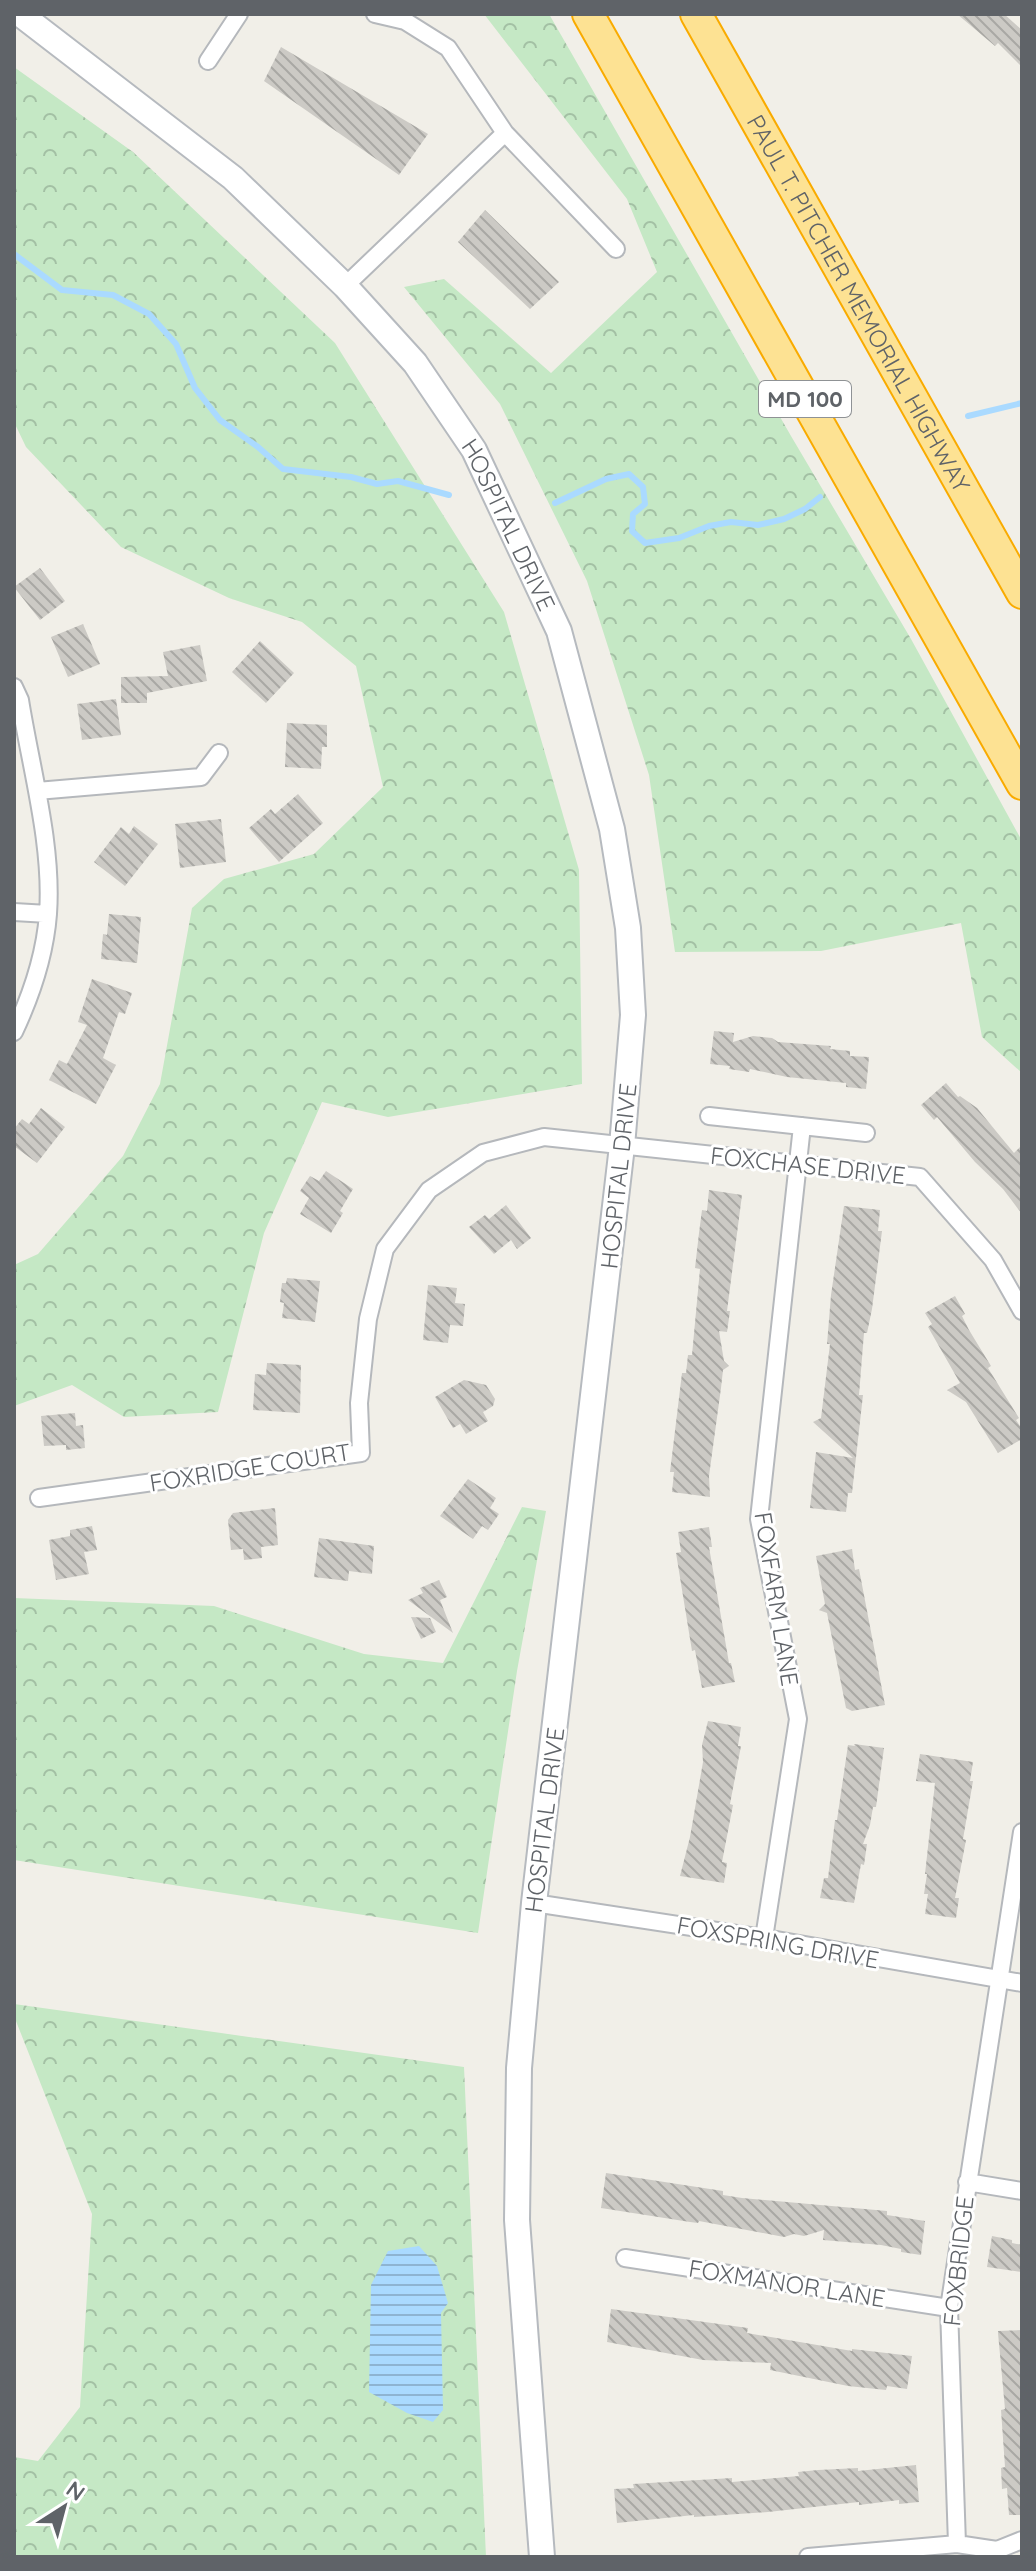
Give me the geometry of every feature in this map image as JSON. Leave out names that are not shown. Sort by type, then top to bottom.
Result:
[{"type":"highway","name":"MD 100","points":[[588,14],[1022,784]]},
{"type":"highway","name":"PAUL T. PITCHER MEMORIAL HIGHWAY","points":[[696,14],[1022,593]]},
{"type":"street","name":"HOSPITAL DRIVE","points":[[20,14],[233,178],[345,286],[415,363],[474,450],[559,631],[612,829],[628,928],[633,1015],[622,1146],[534,1903],[519,2068],[517,2220],[542,2557]]},
{"type":"street","points":[[208,61],[239,14]]},
{"type":"street","points":[[375,14],[405,21],[448,48],[505,133],[616,249]]},
{"type":"street","points":[[345,286],[505,133]]},
{"type":"street","points":[[14,687],[20,700],[37,791],[47,872],[48,914],[38,965],[14,1032]]},
{"type":"street","points":[[37,791],[201,777],[219,753]]},
{"type":"street","points":[[14,912],[48,914]]},
{"type":"street","points":[[709,1116],[866,1133]]},
{"type":"street","name":"FOXFARM LANE","points":[[764,1938],[798,1719],[759,1519],[802,1126]]},
{"type":"street","name":"FOXRIDGE COURT","points":[[39,1498],[361,1453],[359,1403],[368,1319],[385,1249],[429,1190],[483,1153],[544,1137],[622,1146]]},
{"type":"street","name":"FOXCHASE DRIVE","points":[[622,1146],[920,1177],[993,1260],[1022,1311]]},
{"type":"street","name":"FOXBRIDGE","points":[[957,2544],[949,2308],[1022,1832]]},
{"type":"street","name":"FOXSPRING DRIVE","points":[[534,1903],[764,1938],[1022,1983]]},
{"type":"street","points":[[967,2182],[1022,2191]]},
{"type":"street","name":"FOXMANOR LANE","points":[[625,2258],[949,2308]]},
{"type":"street","points":[[808,2557],[957,2544],[997,2550],[1022,2540]]},
{"type":"green space","points":[[484,14],[549,14],[911,639],[1022,841],[1022,1073],[982,1037],[961,923],[821,951],[675,952],[649,775],[587,581],[500,404],[404,287],[444,279],[551,373],[657,272],[627,199]]},
{"type":"green space","points":[[14,67],[133,152],[335,343],[504,612],[579,870],[582,1084],[388,1117],[322,1102],[264,1233],[218,1412],[124,1417],[72,1385],[14,1406],[14,1265],[38,1254],[123,1156],[160,1084],[192,908],[224,879],[314,854],[383,787],[356,666],[302,622],[229,598],[121,547],[26,447],[14,422]]},
{"type":"green space","points":[[522,1507],[546,1511],[517,1671],[478,1933],[14,1860],[14,1598],[214,1606],[364,1654],[443,1663]]},
{"type":"green space","points":[[14,2004],[464,2067],[486,2557],[14,2557],[14,2457],[38,2461],[80,2407],[92,2214],[14,2016]]},
{"type":"water","points":[[419,2246],[437,2266],[448,2303],[441,2313],[443,2410],[433,2422],[407,2413],[369,2392],[371,2285],[388,2251]]},
{"type":"building","points":[[957,14],[1004,14],[1022,30],[1022,67],[998,43],[995,46]]},
{"type":"building","points":[[281,47],[428,134],[399,175],[264,81]]},
{"type":"building","points":[[485,210],[559,282],[530,309],[458,242]]},
{"type":"building","points":[[40,568],[65,601],[40,620],[14,587]]},
{"type":"building","points":[[83,624],[100,664],[68,677],[51,637]]},
{"type":"building","points":[[260,641],[294,673],[266,703],[232,672]]},
{"type":"building","points":[[200,645],[207,681],[147,693],[147,703],[121,703],[121,677],[168,676],[163,652]]},
{"type":"building","points":[[116,699],[121,735],[82,740],[77,704]]},
{"type":"building","points":[[287,723],[327,725],[327,747],[322,747],[321,769],[285,767]]},
{"type":"building","points":[[298,794],[323,823],[279,862],[249,828],[271,809],[275,814]]},
{"type":"building","points":[[221,819],[226,862],[180,868],[175,824]]},
{"type":"building","points":[[134,826],[158,844],[125,886],[94,862],[121,827],[129,834]]},
{"type":"building","points":[[109,914],[141,917],[137,963],[101,959],[103,934],[107,935]]},
{"type":"building","points":[[92,979],[132,993],[125,1014],[119,1012],[103,1058],[116,1065],[96,1104],[49,1080],[59,1060],[67,1064],[87,1025],[78,1022]]},
{"type":"building","points":[[714,1031],[734,1033],[733,1042],[753,1036],[772,1038],[778,1042],[831,1046],[830,1049],[850,1051],[850,1056],[869,1057],[866,1089],[846,1087],[846,1083],[787,1077],[750,1069],[749,1072],[710,1064]]},
{"type":"building","points":[[946,1083],[958,1097],[977,1108],[1014,1153],[1022,1145],[1022,1214],[937,1117],[934,1120],[921,1105]]},
{"type":"building","points":[[41,1108],[65,1127],[37,1163],[14,1146],[14,1129],[22,1119],[29,1124]]},
{"type":"building","points":[[326,1171],[353,1189],[331,1233],[300,1214],[309,1198],[300,1191],[310,1176],[319,1181]]},
{"type":"building","points":[[709,1190],[742,1195],[727,1332],[719,1331],[724,1361],[729,1366],[723,1370],[709,1476],[710,1497],[672,1492],[674,1472],[670,1472],[682,1373],[686,1373],[688,1355],[692,1355],[700,1269],[695,1268],[702,1210],[707,1211]]},
{"type":"building","points":[[506,1205],[531,1238],[517,1249],[511,1240],[494,1254],[469,1227],[485,1215],[489,1219]]},
{"type":"building","points":[[844,1206],[880,1210],[878,1231],[882,1231],[872,1309],[867,1333],[864,1333],[859,1395],[863,1395],[852,1493],[848,1493],[846,1512],[810,1508],[816,1452],[853,1458],[813,1422],[821,1418],[830,1344],[827,1344],[831,1295]]},
{"type":"building","points":[[287,1278],[320,1281],[315,1322],[282,1318],[282,1283],[286,1283]]},
{"type":"building","points":[[428,1285],[457,1288],[455,1303],[465,1304],[463,1326],[450,1325],[448,1343],[423,1340]]},
{"type":"building","points":[[955,1296],[969,1330],[991,1366],[988,1368],[1019,1418],[1016,1420],[1022,1429],[1022,1439],[998,1453],[966,1402],[947,1390],[960,1383],[928,1327],[932,1324],[925,1313]]},
{"type":"building","points":[[267,1363],[301,1365],[300,1413],[253,1410],[255,1374],[266,1375]]},
{"type":"building","points":[[464,1380],[486,1385],[495,1399],[493,1406],[483,1412],[488,1421],[466,1434],[460,1424],[453,1428],[435,1397]]},
{"type":"building","points":[[75,1413],[76,1426],[83,1425],[85,1448],[66,1450],[66,1445],[44,1446],[41,1416]]},
{"type":"building","points":[[468,1479],[496,1498],[490,1508],[499,1514],[488,1530],[482,1526],[473,1539],[440,1516]]},
{"type":"building","points":[[275,1508],[278,1545],[261,1547],[262,1558],[244,1560],[243,1549],[231,1550],[228,1520],[233,1513]]},
{"type":"building","points":[[92,1526],[97,1550],[84,1552],[89,1574],[56,1580],[49,1540],[70,1536],[70,1530]]},
{"type":"building","points":[[709,1527],[712,1547],[709,1547],[735,1682],[702,1688],[695,1650],[692,1651],[676,1553],[681,1552],[678,1532]]},
{"type":"building","points":[[319,1538],[374,1546],[372,1574],[349,1571],[348,1581],[314,1577]]},
{"type":"building","points":[[852,1549],[855,1570],[859,1569],[885,1705],[852,1711],[846,1708],[827,1613],[819,1610],[825,1604],[816,1556]]},
{"type":"building","points":[[439,1580],[447,1597],[440,1600],[453,1633],[408,1600],[423,1593],[420,1588]]},
{"type":"building","points":[[411,1617],[430,1618],[436,1632],[421,1639]]},
{"type":"building","points":[[708,1721],[741,1727],[738,1746],[741,1746],[730,1804],[733,1805],[722,1862],[727,1863],[724,1883],[680,1876],[690,1837]]},
{"type":"building","points":[[848,1745],[884,1748],[876,1807],[873,1807],[863,1844],[867,1844],[864,1865],[861,1864],[854,1903],[820,1898],[824,1878],[828,1878]]},
{"type":"building","points":[[920,1754],[973,1762],[970,1781],[973,1781],[963,1839],[966,1840],[955,1898],[959,1898],[956,1918],[925,1914],[928,1894],[924,1894],[925,1874],[935,1783],[916,1781]]},
{"type":"building","points":[[606,2173],[723,2191],[723,2195],[742,2198],[887,2211],[887,2215],[925,2221],[921,2255],[881,2245],[823,2240],[824,2230],[804,2236],[794,2234],[784,2237],[699,2221],[601,2208]]},
{"type":"building","points":[[992,2236],[1022,2245],[1022,2272],[987,2267]]},
{"type":"building","points":[[611,2309],[748,2328],[747,2333],[852,2351],[912,2356],[907,2389],[848,2386],[770,2370],[771,2363],[703,2360],[607,2342]]},
{"type":"building","points":[[1022,2330],[1022,2515],[1009,2515],[1007,2488],[1002,2489],[1001,2468],[1005,2467],[1001,2410],[1005,2409],[998,2331]]},
{"type":"building","points":[[916,2465],[919,2502],[899,2504],[899,2500],[859,2505],[859,2502],[617,2523],[614,2489],[634,2488],[633,2484],[732,2478],[732,2482],[799,2476],[798,2472],[818,2470],[858,2468],[858,2471]]},
{"type":"waterway","points":[[14,254],[62,290],[113,295],[149,314],[176,344],[195,388],[220,420],[283,469],[351,477],[377,484],[398,481],[449,495]]},
{"type":"waterway","points":[[968,416],[1022,403]]},
{"type":"waterway","points":[[555,503],[606,479],[629,474],[643,487],[645,504],[633,514],[632,531],[645,543],[679,538],[709,526],[731,522],[758,525],[784,519],[805,509],[820,497]]}]
